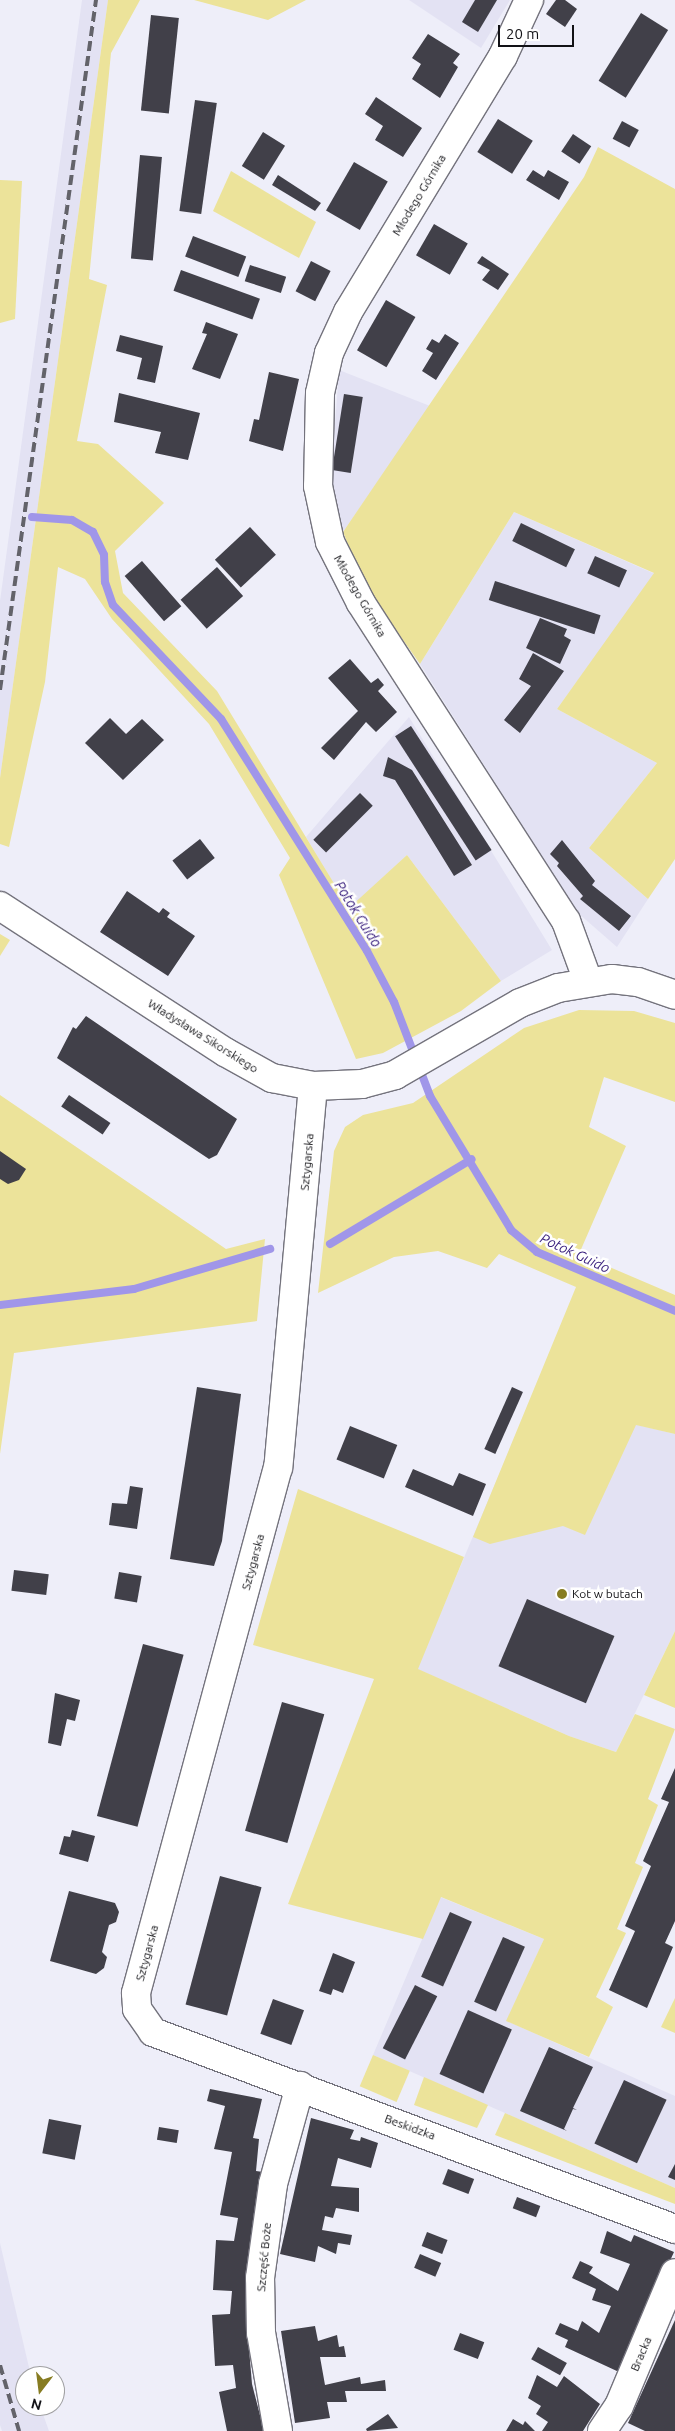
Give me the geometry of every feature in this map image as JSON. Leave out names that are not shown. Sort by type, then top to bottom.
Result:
[{"type":"street","name":"Młodego Górnika","points":[[529,0],[503,56],[348,312],[328,353],[320,393],[318,486],[330,542],[361,603],[566,921],[588,981]]},
{"type":"street","name":"Władysława Sikorskiego","points":[[0,906],[225,1052],[272,1078],[313,1086],[362,1084],[395,1075],[520,1003],[588,981],[638,982],[675,995]]},
{"type":"street","name":"Sztygarska","points":[[144,2026],[137,2009],[136,1993],[278,1467],[313,1086]]},
{"type":"street","name":"Beskidzka","points":[[144,2026],[675,2229]]},
{"type":"street","name":"Szczęść Boże","points":[[278,2431],[261,2333],[260,2278],[273,2184],[300,2086]]},
{"type":"street","name":"Bracka","points":[[602,2431],[619,2406],[675,2274]]},
{"type":"shaded area","points":[[82,0],[108,0],[0,778],[0,601]]},
{"type":"shaded area","points":[[108,0],[140,0],[111,53],[89,279],[107,285],[77,441],[98,444],[164,503],[115,551],[123,593],[217,691],[349,908],[407,855],[501,981],[461,1011],[383,1053],[356,1059],[279,875],[290,858],[209,724],[112,619],[85,579],[58,567],[45,682],[9,847],[0,844],[0,778]]},
{"type":"shaded area","points":[[194,0],[306,0],[268,20]]},
{"type":"shaded area","points":[[409,0],[510,0],[481,48]]},
{"type":"shaded area","points":[[598,147],[675,189],[675,859],[648,899],[589,848],[657,763],[557,709],[654,573],[514,512],[420,664],[364,585],[343,532],[584,177]]},
{"type":"shaded area","points":[[231,171],[316,222],[299,258],[213,211]]},
{"type":"shaded area","points":[[0,180],[22,181],[15,319],[0,323]]},
{"type":"shaded area","points":[[339,370],[430,406],[343,532],[331,480]]},
{"type":"shaded area","points":[[514,512],[655,574],[557,709],[657,763],[589,848],[648,899],[617,947],[578,913],[420,664]]},
{"type":"shaded area","points":[[409,717],[552,950],[501,981],[407,855],[349,909],[306,837]]},
{"type":"shaded area","points":[[0,934],[10,940],[0,956]]},
{"type":"shaded area","points":[[579,1010],[634,1011],[675,1023],[675,1102],[604,1077],[589,1127],[626,1146],[579,1254],[675,1295],[675,1434],[636,1425],[585,1535],[563,1526],[490,1544],[473,1537],[576,1287],[499,1254],[487,1268],[438,1251],[394,1257],[318,1293],[334,1151],[345,1127],[363,1115],[413,1103],[524,1028]]},
{"type":"shaded area","points":[[0,1095],[226,1249],[265,1239],[257,1321],[14,1353],[0,1454]]},
{"type":"shaded area","name":"Kot w butach","points":[[531,1399],[675,1434],[675,1631],[616,1752],[569,1736],[417,1669]]},
{"type":"shaded area","points":[[298,1489],[464,1557],[418,1669],[569,1736],[616,1752],[635,1714],[675,1729],[648,1799],[658,1805],[635,1863],[643,1867],[617,1929],[626,1933],[596,1997],[613,2007],[589,2057],[506,2021],[544,1939],[441,1897],[423,1939],[288,1904],[374,1679],[253,1645]]},
{"type":"shaded area","points":[[675,1631],[675,1708],[644,1695]]},
{"type":"shaded area","points":[[440,1897],[544,1939],[507,2021],[675,2096],[675,2188],[373,2055]]},
{"type":"shaded area","points":[[675,1998],[675,2033],[661,2027]]},
{"type":"shaded area","points":[[373,2055],[410,2071],[397,2102],[360,2086]]},
{"type":"shaded area","points":[[424,2077],[488,2105],[477,2128],[414,2105]]},
{"type":"shaded area","points":[[505,2113],[675,2188],[675,2204],[495,2135]]},
{"type":"shaded area","points":[[0,2243],[29,2366],[15,2366],[15,2416],[44,2416],[49,2431],[2,2431],[0,2425]]},
{"type":"building","points":[[475,0],[497,0],[478,32],[462,22]]},
{"type":"building","points":[[556,0],[565,0],[577,9],[565,27],[546,14]]},
{"type":"building","points":[[641,13],[668,30],[626,98],[599,81]]},
{"type":"building","points":[[151,15],[179,18],[169,113],[141,110]]},
{"type":"building","points":[[428,34],[460,54],[453,63],[458,67],[440,98],[412,79],[421,64],[412,58]]},
{"type":"building","points":[[376,97],[422,128],[403,157],[375,140],[383,126],[365,114]]},
{"type":"building","points":[[195,100],[217,103],[201,214],[179,211]]},
{"type":"building","points":[[498,119],[533,141],[512,174],[477,152]]},
{"type":"building","points":[[622,121],[639,130],[629,148],[613,139]]},
{"type":"building","points":[[263,132],[285,146],[264,180],[242,166]]},
{"type":"building","points":[[573,134],[591,146],[579,164],[561,151]]},
{"type":"building","points":[[140,155],[162,157],[153,261],[131,259]]},
{"type":"building","points":[[354,162],[388,182],[360,230],[326,210]]},
{"type":"building","points":[[533,170],[544,177],[548,170],[569,182],[559,200],[526,180]]},
{"type":"building","points":[[278,175],[321,203],[315,211],[272,185]]},
{"type":"building","points":[[434,224],[468,243],[450,275],[416,255]]},
{"type":"building","points":[[193,236],[246,256],[238,277],[185,257]]},
{"type":"building","points":[[482,256],[509,274],[498,290],[482,280],[490,270],[477,263]]},
{"type":"building","points":[[311,261],[331,271],[315,301],[296,291]]},
{"type":"building","points":[[250,265],[286,277],[281,293],[245,281]]},
{"type":"building","points":[[181,270],[260,299],[252,319],[173,291]]},
{"type":"building","points":[[386,300],[415,317],[386,367],[357,350]]},
{"type":"building","points":[[206,322],[238,334],[220,379],[192,369],[207,334],[202,333]]},
{"type":"building","points":[[445,334],[459,343],[436,380],[422,371],[433,353],[426,349],[432,339],[439,343]]},
{"type":"building","points":[[120,335],[163,346],[155,383],[137,379],[142,358],[116,351]]},
{"type":"building","points":[[269,372],[299,379],[283,451],[249,441],[254,419],[259,420]]},
{"type":"building","points":[[119,393],[200,413],[188,460],[155,453],[161,432],[114,422]]},
{"type":"building","points":[[344,394],[363,397],[351,473],[332,470]]},
{"type":"building","points":[[521,523],[575,549],[566,567],[512,541]]},
{"type":"building","points":[[250,527],[276,555],[241,588],[215,560]]},
{"type":"building","points":[[595,556],[627,570],[619,588],[587,573]]},
{"type":"building","points":[[142,561],[181,606],[164,621],[125,576]]},
{"type":"building","points":[[217,567],[243,596],[207,629],[181,600]]},
{"type":"building","points":[[495,581],[601,615],[594,634],[489,600]]},
{"type":"building","points":[[540,618],[567,629],[564,636],[571,640],[560,664],[526,648]]},
{"type":"building","points":[[533,653],[564,671],[520,733],[504,720],[531,686],[519,679]]},
{"type":"building","points":[[350,659],[371,683],[378,678],[384,685],[378,691],[397,712],[376,732],[366,722],[334,760],[321,748],[358,711],[328,678]]},
{"type":"building","points":[[110,718],[126,734],[142,719],[164,740],[123,780],[85,743]]},
{"type":"building","points":[[411,726],[492,850],[476,860],[395,736]]},
{"type":"building","points":[[388,757],[412,770],[472,865],[454,876],[395,780],[383,776]]},
{"type":"building","points":[[360,793],[373,806],[326,852],[313,840]]},
{"type":"building","points":[[200,839],[215,858],[187,879],[172,861]]},
{"type":"building","points":[[562,840],[595,881],[592,885],[631,916],[619,931],[580,899],[583,896],[557,866],[559,863],[550,854]]},
{"type":"building","points":[[127,891],[159,913],[163,908],[170,913],[167,917],[195,936],[168,976],[100,932]]},
{"type":"building","points":[[86,1016],[237,1119],[217,1155],[209,1159],[57,1058],[73,1027],[76,1029]]},
{"type":"building","points":[[69,1095],[110,1123],[103,1135],[61,1107]]},
{"type":"building","points":[[0,1151],[26,1169],[19,1180],[8,1184],[0,1179]]},
{"type":"building","points":[[197,1387],[241,1394],[222,1541],[214,1566],[170,1559]]},
{"type":"building","points":[[512,1387],[523,1392],[495,1454],[484,1449]]},
{"type":"building","points":[[350,1426],[397,1445],[384,1478],[337,1459]]},
{"type":"building","points":[[413,1469],[453,1486],[459,1473],[486,1484],[473,1516],[405,1487]]},
{"type":"building","points":[[130,1486],[143,1488],[137,1529],[109,1525],[112,1503],[127,1504]]},
{"type":"building","points":[[14,1570],[49,1574],[46,1595],[11,1591]]},
{"type":"building","points":[[119,1572],[142,1576],[137,1603],[114,1599]]},
{"type":"building","points":[[527,1599],[614,1636],[586,1703],[498,1666]]},
{"type":"building","points":[[143,1644],[184,1655],[137,1827],[97,1816]]},
{"type":"building","points":[[55,1693],[80,1700],[75,1721],[67,1719],[61,1746],[48,1743]]},
{"type":"building","points":[[282,1702],[324,1714],[287,1843],[245,1831]]},
{"type":"building","points":[[675,1768],[675,1921],[665,1943],[673,1947],[647,2008],[609,1990],[635,1931],[625,1926],[651,1866],[643,1861],[669,1802],[661,1799]]},
{"type":"building","points":[[72,1830],[95,1836],[88,1862],[59,1854],[64,1836],[70,1837]]},
{"type":"building","points":[[220,1876],[262,1887],[227,2016],[186,2004]]},
{"type":"building","points":[[69,1891],[115,1903],[119,1912],[116,1922],[109,1925],[102,1952],[107,1957],[104,1968],[96,1974],[50,1961]]},
{"type":"building","points":[[450,1912],[472,1922],[443,1987],[421,1977]]},
{"type":"building","points":[[503,1937],[525,1947],[496,2012],[474,2002]]},
{"type":"building","points":[[333,1953],[355,1962],[343,1993],[333,1989],[331,1995],[319,1991]]},
{"type":"building","points":[[415,1985],[437,1996],[405,2060],[383,2048]]},
{"type":"building","points":[[273,1999],[304,2010],[291,2045],[260,2034]]},
{"type":"building","points":[[468,2010],[512,2030],[483,2093],[440,2074]]},
{"type":"building","points":[[549,2047],[593,2067],[573,2108],[577,2110],[573,2109],[564,2129],[567,2131],[520,2111]]},
{"type":"building","points":[[624,2080],[667,2100],[637,2163],[594,2143]]},
{"type":"building","points":[[210,2089],[262,2099],[253,2138],[259,2139],[256,2171],[263,2172],[251,2242],[246,2313],[252,2384],[264,2431],[227,2431],[219,2392],[236,2388],[233,2365],[215,2366],[212,2315],[230,2314],[232,2291],[213,2290],[216,2240],[234,2241],[238,2218],[220,2215],[232,2152],[214,2149],[225,2106],[207,2101]]},
{"type":"building","points":[[311,2118],[354,2130],[350,2139],[360,2141],[361,2137],[378,2143],[371,2168],[338,2158],[331,2186],[359,2188],[359,2212],[336,2208],[333,2218],[325,2216],[322,2230],[352,2235],[350,2245],[338,2243],[336,2254],[318,2246],[315,2262],[280,2254]]},
{"type":"building","points":[[49,2119],[81,2125],[75,2160],[42,2153]]},
{"type":"building","points":[[159,2127],[179,2130],[177,2143],[157,2140]]},
{"type":"building","points":[[675,2164],[675,2180],[668,2177]]},
{"type":"building","points":[[448,2169],[474,2179],[468,2194],[442,2184]]},
{"type":"building","points":[[517,2197],[540,2206],[536,2217],[513,2208]]},
{"type":"building","points":[[607,2231],[631,2242],[634,2235],[674,2252],[619,2372],[565,2347],[568,2340],[555,2334],[560,2323],[578,2331],[582,2321],[599,2333],[611,2306],[592,2300],[596,2289],[572,2278],[580,2261],[593,2267],[589,2273],[618,2291],[630,2264],[600,2253]]},
{"type":"building","points":[[427,2232],[448,2240],[442,2254],[422,2246]]},
{"type":"building","points":[[420,2254],[441,2263],[435,2277],[414,2268]]},
{"type":"building","points":[[675,2320],[675,2431],[645,2431],[628,2423]]},
{"type":"building","points":[[315,2326],[318,2341],[337,2335],[339,2347],[344,2346],[346,2357],[320,2357],[325,2385],[360,2377],[361,2384],[385,2380],[386,2391],[345,2391],[347,2402],[327,2402],[330,2418],[295,2423],[281,2331]]},
{"type":"building","points":[[460,2333],[484,2342],[478,2359],[454,2350]]},
{"type":"building","points":[[538,2347],[567,2363],[560,2375],[531,2359]]},
{"type":"building","points":[[537,2375],[557,2387],[564,2376],[600,2404],[583,2431],[542,2431],[548,2422],[536,2414],[541,2406],[528,2398]]},
{"type":"building","points":[[388,2414],[398,2428],[367,2431],[366,2429]]},
{"type":"building","points":[[513,2419],[523,2425],[525,2421],[535,2431],[506,2431]]},
{"type":"waterway","name":"Potok Guido","points":[[32,517],[72,520],[93,532],[104,555],[105,582],[113,605],[221,719],[367,951],[394,1002],[430,1096],[511,1230],[537,1252],[675,1311]]},
{"type":"waterway","points":[[330,1244],[472,1159]]},
{"type":"waterway","points":[[0,1305],[134,1289],[270,1249]]},
{"type":"railway","points":[[0,690],[96,0]]},
{"type":"railway","points":[[0,2365],[19,2431]]},
{"type":"place","name":"Kot w butach","points":[[562,1594]]}]
